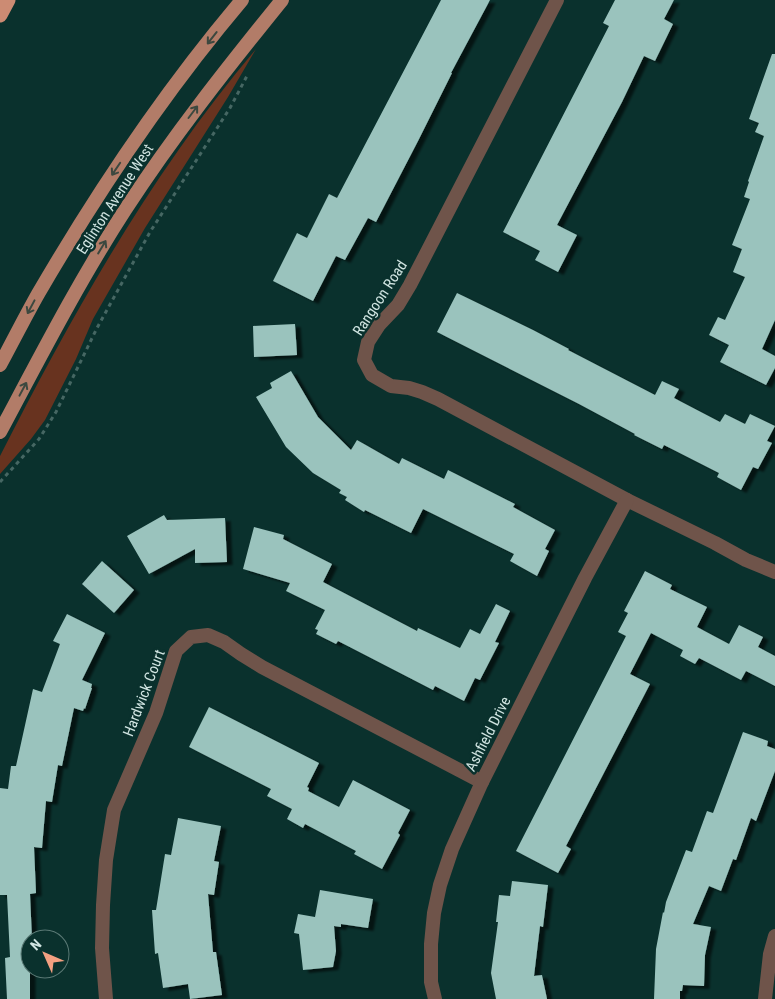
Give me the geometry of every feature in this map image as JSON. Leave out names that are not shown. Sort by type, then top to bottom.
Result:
[{"type":"highway","points":[[0,15],[8,0]]},
{"type":"main road","name":"Eglinton Avenue West","points":[[0,365],[37,296],[76,231],[138,135],[242,0]]},
{"type":"main road","name":"Eglinton Avenue West","points":[[0,432],[68,304],[125,210],[176,135],[225,70],[282,0]]},
{"type":"street","name":"Rangoon Road","points":[[557,0],[410,285],[398,305],[379,325],[368,342],[364,360],[372,375],[391,386],[409,388],[438,399],[627,500],[746,560],[775,572]]},
{"type":"street","name":"Ashfield Drive","points":[[435,999],[431,982],[431,944],[434,913],[440,884],[452,849],[482,782],[585,578],[627,500]]},
{"type":"street","name":"Hardwick Court","points":[[106,999],[102,948],[103,905],[106,860],[114,810],[156,713],[176,651],[191,637],[208,635],[224,642],[262,667],[482,782]]},
{"type":"street","points":[[765,999],[770,954],[775,936]]},
{"type":"path","points":[[0,482],[39,439],[56,412],[97,328],[150,232],[230,108],[249,73]]},
{"type":"shaded area","points":[[256,49],[228,97],[145,228],[93,319],[76,359],[45,420],[0,474],[0,456],[56,349],[116,245],[182,144]]},
{"type":"building","points":[[441,0],[490,0],[376,222],[368,218],[345,260],[336,256],[313,301],[273,281],[297,233],[307,238],[329,194],[337,198]]},
{"type":"building","points":[[615,0],[674,0],[664,19],[673,24],[655,61],[644,56],[557,225],[577,235],[558,272],[535,260],[540,251],[503,232],[609,26],[603,23]]},
{"type":"building","points":[[772,54],[775,54],[775,320],[762,349],[775,356],[775,368],[766,385],[720,362],[729,345],[709,335],[718,317],[725,320],[745,277],[733,272],[742,249],[732,245],[750,199],[744,197],[764,136],[755,132],[759,123],[749,119]]},
{"type":"building","points":[[457,293],[533,330],[655,395],[662,381],[679,389],[674,398],[720,422],[725,414],[745,424],[750,414],[775,426],[767,441],[772,443],[758,469],[753,467],[741,490],[717,477],[719,473],[664,445],[662,449],[634,435],[579,404],[437,332]]},
{"type":"building","points":[[295,324],[297,355],[254,357],[253,326]]},
{"type":"building","points":[[291,371],[318,417],[351,450],[357,440],[399,464],[402,458],[444,479],[448,470],[515,504],[513,507],[555,530],[545,549],[549,551],[537,576],[510,561],[514,554],[423,509],[411,533],[365,510],[364,512],[345,500],[347,497],[339,493],[341,490],[313,473],[286,447],[256,397],[272,388],[270,383]]},
{"type":"building","points":[[164,515],[167,520],[225,518],[227,562],[195,563],[195,549],[149,574],[127,536]]},
{"type":"building","points":[[254,527],[284,535],[283,539],[332,564],[323,582],[417,631],[418,628],[460,648],[470,629],[480,634],[496,604],[510,611],[495,642],[499,643],[480,680],[475,678],[464,701],[435,686],[433,690],[338,641],[336,644],[316,634],[318,630],[315,629],[325,610],[286,591],[290,583],[243,569]]},
{"type":"building","points":[[102,561],[134,590],[114,613],[82,584]]},
{"type":"building","points":[[645,571],[672,585],[670,589],[707,607],[697,627],[729,644],[739,625],[763,637],[758,647],[775,656],[775,686],[746,671],[741,680],[699,658],[695,664],[680,656],[683,650],[651,633],[630,674],[650,684],[566,846],[571,849],[558,873],[516,851],[626,636],[618,632],[628,613],[624,611]]},
{"type":"building","points":[[67,614],[105,633],[82,680],[92,684],[85,709],[83,711],[74,708],[62,766],[58,765],[52,802],[46,801],[42,848],[34,847],[36,893],[30,894],[32,929],[20,929],[20,979],[30,979],[30,999],[7,999],[5,958],[10,957],[7,895],[0,895],[0,788],[8,789],[11,766],[16,766],[33,689],[42,692],[60,644],[53,641]]},
{"type":"building","points":[[209,707],[319,763],[307,787],[309,788],[308,791],[339,807],[353,780],[410,810],[398,833],[400,835],[382,869],[354,854],[356,851],[305,824],[303,828],[287,819],[292,809],[267,796],[271,789],[189,747]]},
{"type":"building","points":[[743,732],[768,741],[767,746],[775,749],[775,771],[756,821],[751,818],[736,860],[733,859],[721,891],[709,886],[693,924],[711,927],[705,955],[704,986],[683,985],[682,991],[680,991],[680,999],[654,999],[656,949],[666,902],[686,850],[692,852],[707,811],[713,813]]},
{"type":"building","points":[[178,818],[221,826],[214,861],[219,862],[214,895],[208,894],[213,952],[216,952],[222,995],[190,999],[188,984],[163,988],[158,953],[155,954],[152,910],[156,910],[165,854],[171,855]]},
{"type":"building","points":[[512,881],[548,885],[543,927],[540,926],[534,976],[542,975],[547,999],[496,999],[491,973],[498,922],[496,922],[499,895],[510,896]]},
{"type":"building","points":[[320,890],[373,899],[368,928],[341,924],[341,927],[334,926],[336,951],[333,967],[303,970],[299,934],[294,933],[298,914],[315,917]]}]
